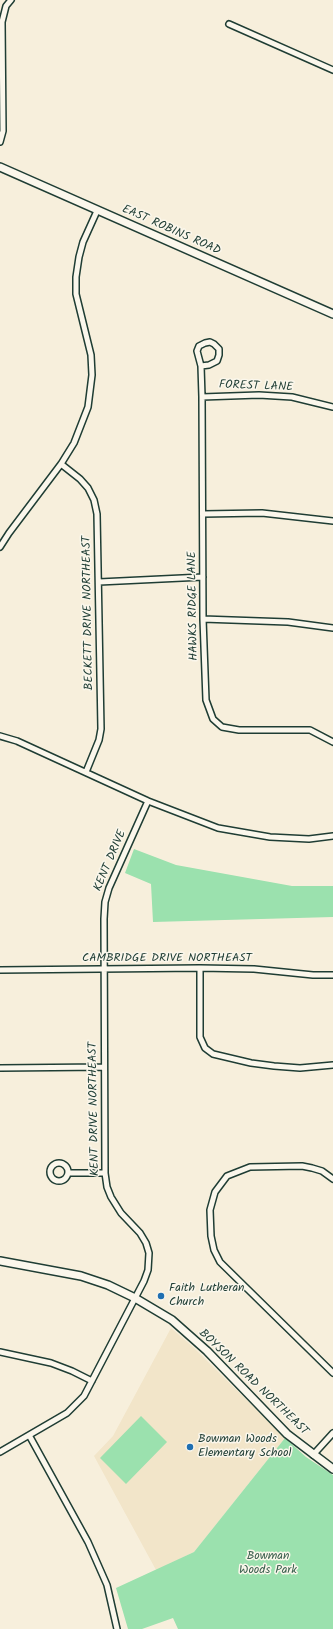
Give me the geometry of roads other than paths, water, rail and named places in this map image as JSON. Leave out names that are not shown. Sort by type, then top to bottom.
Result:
[{"type":"main road","name":"EAST ROBINS ROAD","points":[[0,167],[333,314]]},
{"type":"main road","name":"BOYSON ROAD NORTHEAST","points":[[0,1261],[81,1276],[108,1285],[135,1298],[172,1320],[207,1351],[287,1434],[333,1469]]},
{"type":"street","points":[[0,142],[3,131],[2,22],[6,6],[11,0]]},
{"type":"street","points":[[229,24],[333,70]]},
{"type":"street","points":[[0,547],[61,464],[74,443],[88,407],[92,375],[91,355],[76,294],[76,276],[82,247],[97,211]]},
{"type":"street","name":"HAWKS RIDGE LANE","points":[[201,366],[209,365],[217,360],[219,349],[210,342],[199,346],[197,351],[201,366],[202,396],[203,619],[206,700],[213,719],[222,727],[239,730],[310,730],[333,742]]},
{"type":"street","name":"FOREST LANE","points":[[202,396],[259,395],[292,397],[333,406]]},
{"type":"street","name":"BECKETT DRIVE NORTHEAST","points":[[61,464],[80,479],[88,488],[94,500],[97,514],[100,582],[101,729],[99,740],[86,772]]},
{"type":"street","points":[[203,514],[262,513],[333,521]]},
{"type":"street","points":[[100,582],[203,577]]},
{"type":"street","points":[[203,619],[288,622],[333,628]]},
{"type":"street","points":[[0,736],[17,741],[148,801],[218,828],[270,837],[309,839],[333,836]]},
{"type":"street","name":"KENT DRIVE","points":[[104,931],[104,902],[148,801]]},
{"type":"street","name":"KENT DRIVE NORTHEAST","points":[[0,1452],[67,1413],[84,1396],[148,1270],[149,1253],[146,1243],[140,1233],[121,1212],[111,1197],[107,1187],[105,1173],[104,931]]},
{"type":"street","points":[[200,968],[200,1037],[205,1048],[212,1054],[251,1063],[274,1066],[300,1068],[333,1065]]},
{"type":"street","name":"CAMBRIDGE DRIVE NORTHEAST","points":[[0,970],[200,968],[254,969],[313,975],[333,975]]},
{"type":"street","points":[[0,1068],[104,1067]]},
{"type":"street","points":[[333,1179],[322,1171],[302,1166],[250,1167],[236,1171],[227,1176],[215,1192],[210,1210],[212,1243],[220,1262],[333,1373]]},
{"type":"street","points":[[69,1173],[105,1173]]},
{"type":"street","points":[[0,1352],[51,1363],[92,1381]]},
{"type":"street","points":[[313,1455],[333,1433]]},
{"type":"street","points":[[29,1436],[88,1542],[107,1585],[118,1629]]},
{"type":"place","name":"Faith Lutheran Church","points":[[161,1296]]},
{"type":"place","name":"Bowman Woods Elementary School","points":[[190,1447]]},
{"type":"park label","name":"Bowman Woods Park","points":[[268,1564]]}]
